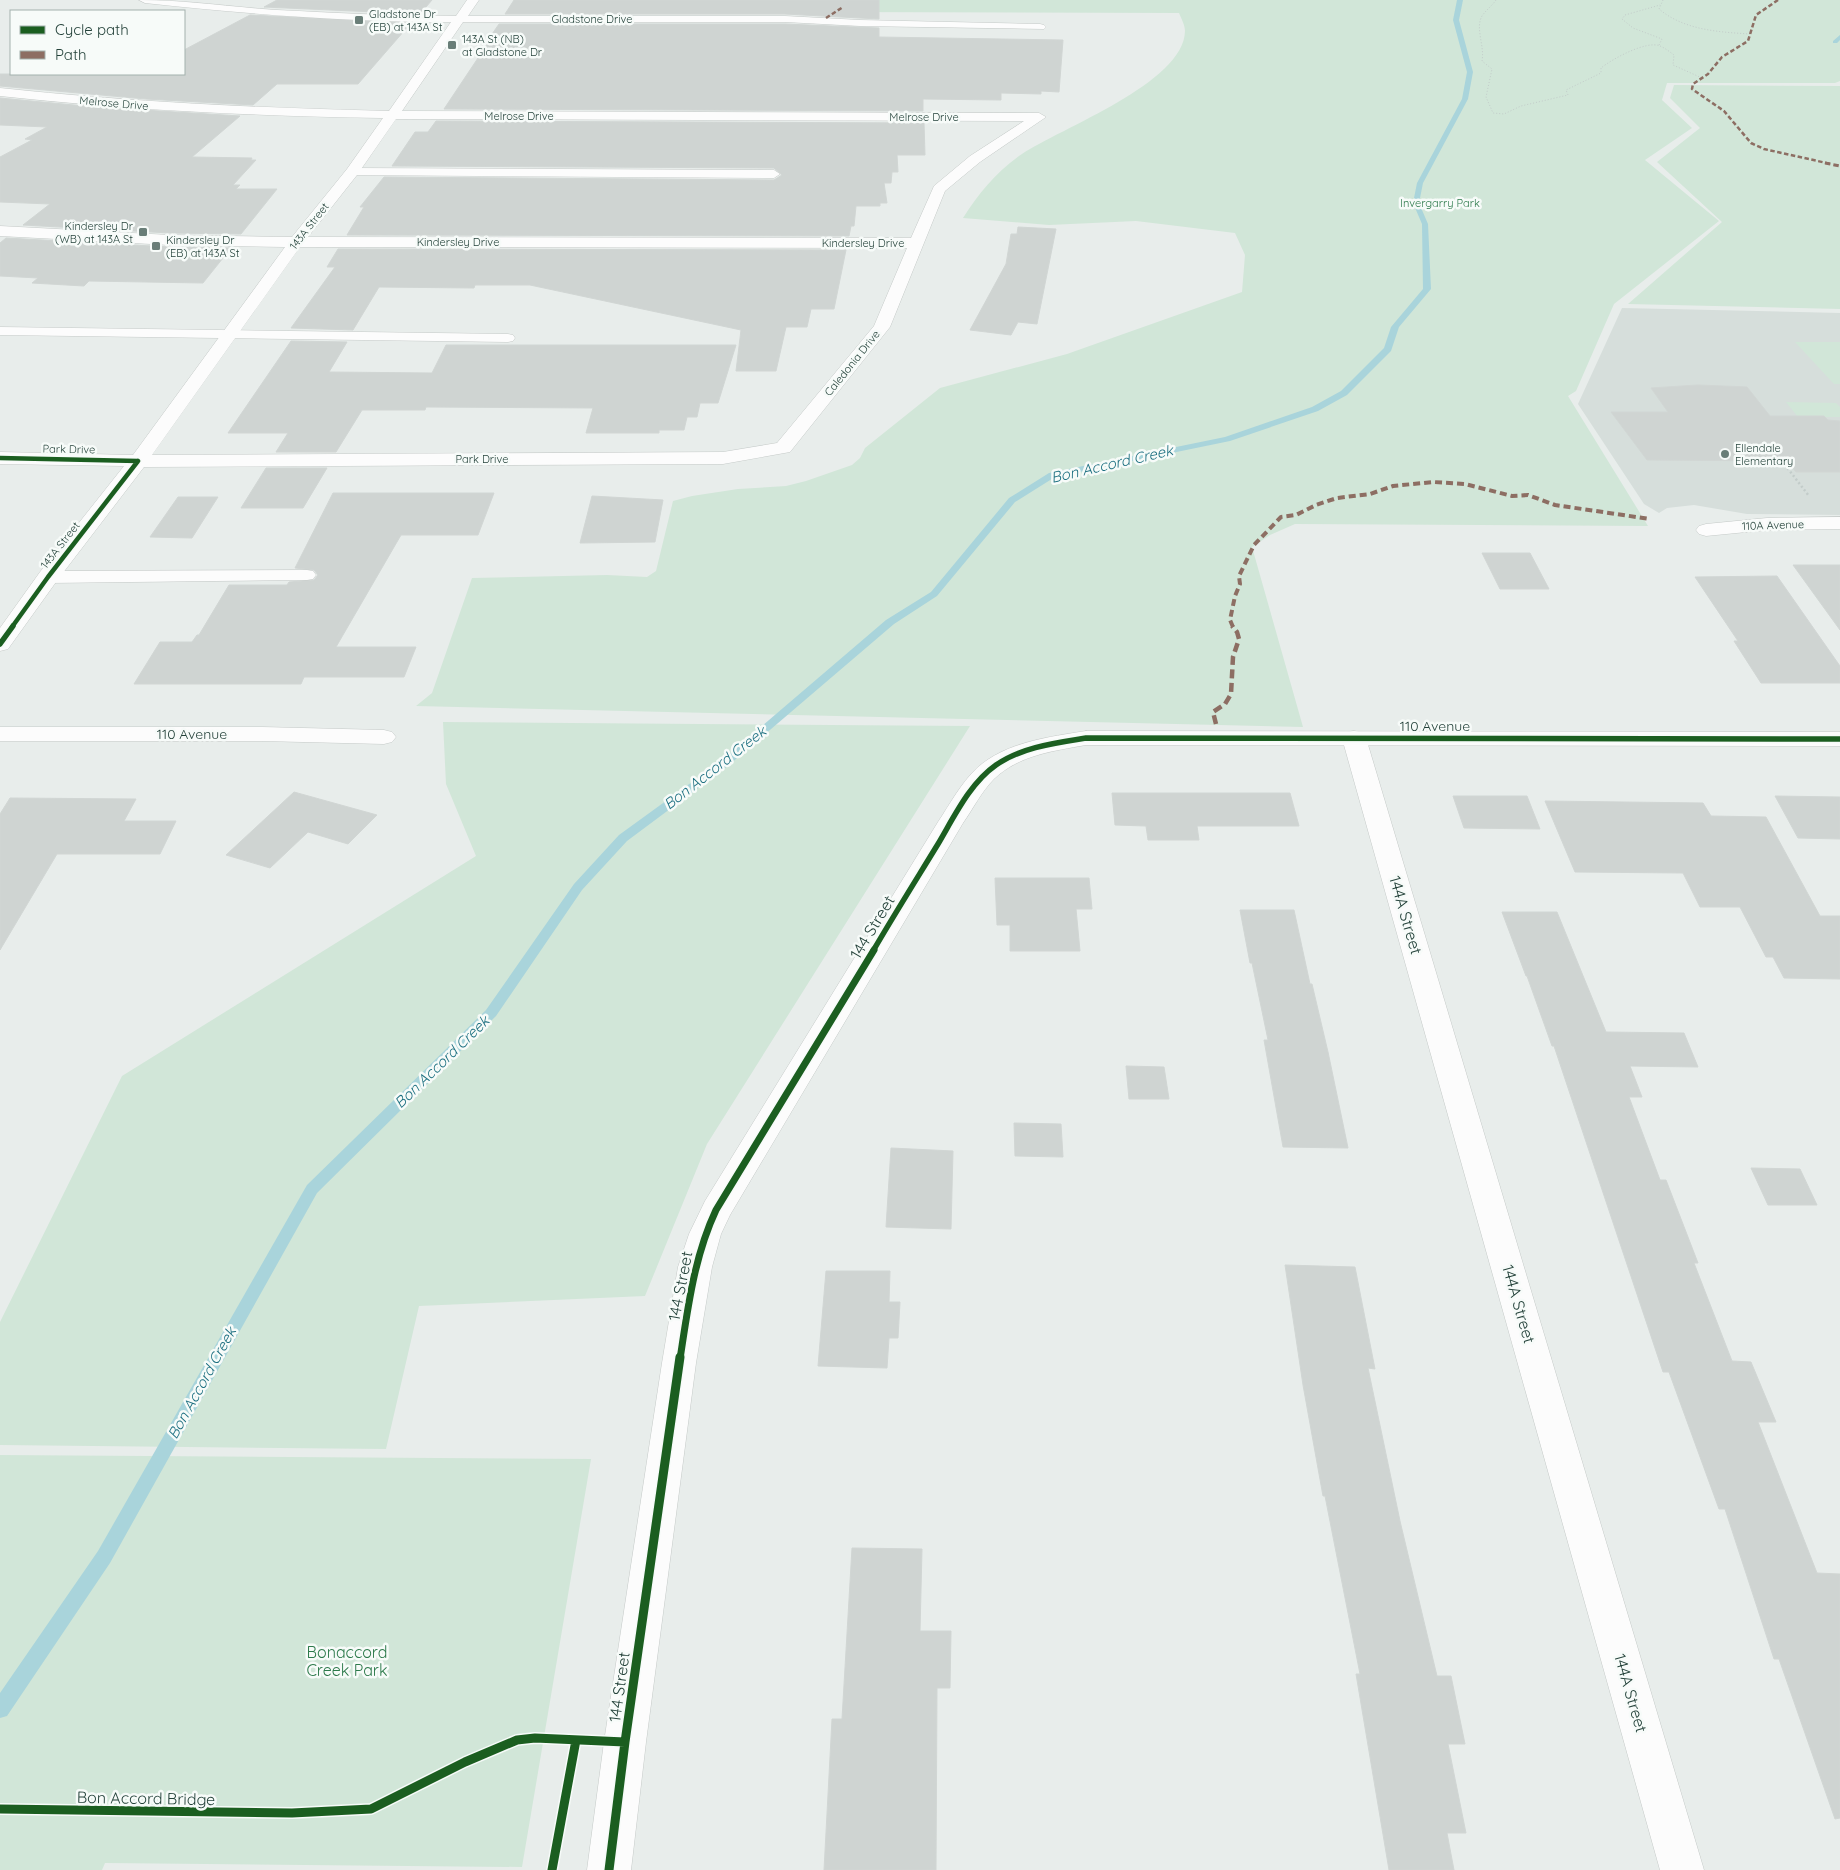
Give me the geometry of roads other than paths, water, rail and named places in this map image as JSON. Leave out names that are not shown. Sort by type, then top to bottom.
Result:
[{"type":"street","name":"Gladstone Drive","points":[[145,0],[275,13],[458,20],[785,19],[860,23],[1040,27]]},
{"type":"street","name":"143A Street","points":[[0,644],[48,577],[138,461],[296,242],[352,172],[473,0]]},
{"type":"street","name":"Melrose Drive","points":[[0,92],[156,107],[392,116],[1039,116]]},
{"type":"street","name":"Caledonia Drive","points":[[783,448],[882,326],[939,190],[975,159],[1039,116]]},
{"type":"street","name":"Kindersley Drive","points":[[0,231],[170,240],[296,242],[916,243]]},
{"type":"street","name":"Park Drive","points":[[0,458],[138,461],[722,458],[783,448]]},
{"type":"street","name":"110A Avenue","points":[[1706,530],[1767,524],[1840,523]]},
{"type":"street","name":"110 Avenue","points":[[0,734],[262,734],[384,738]]},
{"type":"street","name":"110 Avenue","points":[[1031,748],[1086,738],[1840,739]]},
{"type":"street","name":"144A Street","points":[[1354,738],[1682,1870]]},
{"type":"street","name":"144 Street","points":[[609,1870],[625,1742],[679,1363],[695,1266],[705,1234],[716,1210],[951,822],[985,775],[1009,758],[1031,748]]},
{"type":"lane","points":[[352,172],[774,174]]},
{"type":"lane","points":[[0,331],[508,338]]},
{"type":"lane","points":[[48,577],[307,575]]},
{"type":"waterway","name":"Bon Accord Creek","points":[[0,1709],[104,1557],[312,1189],[491,1013],[578,887],[623,838],[725,763],[890,622],[934,594],[1012,500],[1052,475],[1227,439],[1315,409],[1344,393],[1388,349],[1395,327],[1427,289],[1425,224],[1416,203],[1420,183],[1465,99],[1470,72],[1456,20],[1460,0]]},
{"type":"waterway","points":[[1835,42],[1840,37]]},
{"type":"place","name":"Gladstone Dr (EB) at 143A St","points":[[359,20]]},
{"type":"place","name":"143A St (NB) at Gladstone Dr","points":[[452,45]]},
{"type":"place","name":"Kindersley Dr (WB) at 143A St","points":[[143,232]]},
{"type":"place","name":"Kindersley Dr (EB) at 143A St","points":[[156,246]]},
{"type":"place","name":"Ellendale Elementary","points":[[1725,454]]},
{"type":"park label","name":"Invergarry Park","points":[[1440,203]]},
{"type":"park label","name":"Bonaccord Creek Park","points":[[347,1661]]}]
